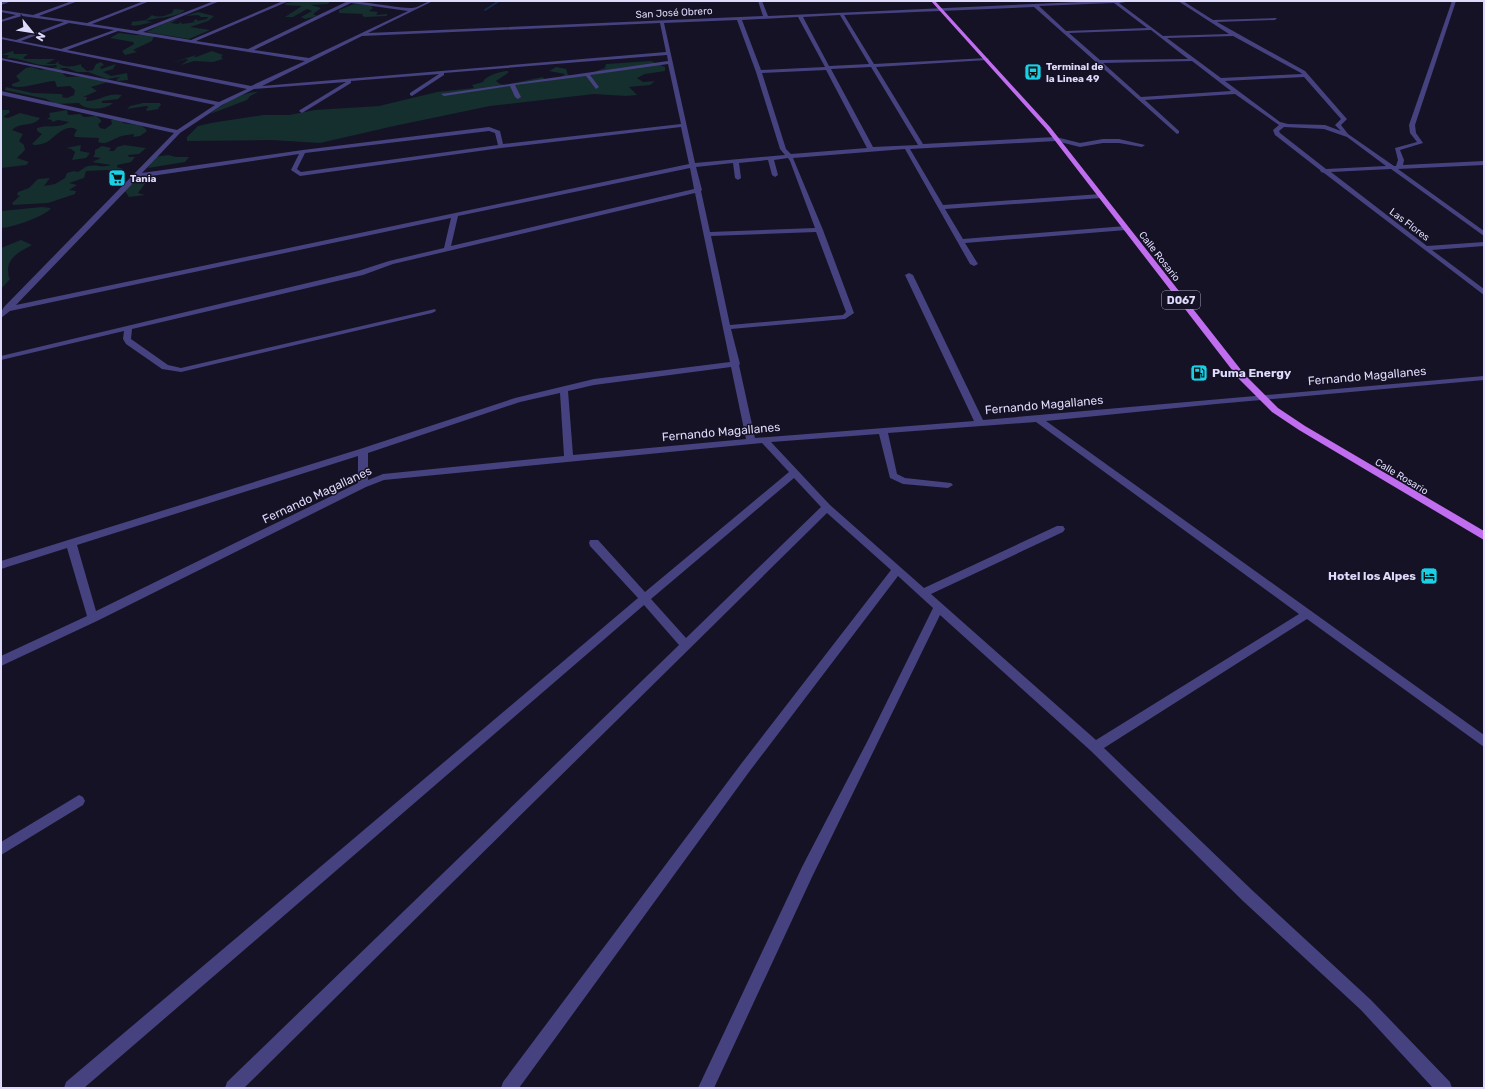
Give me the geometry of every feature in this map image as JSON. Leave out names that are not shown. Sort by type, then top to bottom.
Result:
[{"type":"main road","name":"Calle Rosario","points":[[933,1],[987,59],[1056,139],[1221,351],[1261,397],[1275,410],[1302,428],[1484,536]]},
{"type":"street","points":[[1,4],[10,1]]},
{"type":"street","points":[[32,16],[76,1]]},
{"type":"street","points":[[86,25],[148,1]]},
{"type":"street","points":[[136,33],[218,1]]},
{"type":"street","points":[[189,42],[287,1]]},
{"type":"street","points":[[347,1],[413,10]]},
{"type":"street","points":[[248,51],[352,1]]},
{"type":"street","points":[[3,313],[178,132],[220,104],[431,1]]},
{"type":"street","points":[[760,1],[766,17]]},
{"type":"street","points":[[1015,1],[1021,6]]},
{"type":"street","points":[[1114,1],[1235,92],[1283,125],[1325,127],[1349,136]]},
{"type":"street","name":"San José Obrero","points":[[362,35],[1131,1]]},
{"type":"street","points":[[1180,1],[1234,35],[1303,72],[1344,119],[1338,126],[1349,136],[1391,168],[1484,234]]},
{"type":"street","points":[[1399,167],[1401,160],[1397,149],[1420,143],[1413,133],[1412,125],[1454,1]]},
{"type":"street","points":[[1035,5],[1177,132]]},
{"type":"street","points":[[1,11],[310,60]]},
{"type":"street","points":[[1,21],[22,14]]},
{"type":"street","points":[[841,14],[922,147]]},
{"type":"street","points":[[800,16],[871,148]]},
{"type":"street","points":[[728,327],[845,317],[849,315],[832,260],[793,161],[783,149],[759,72],[739,18]]},
{"type":"street","points":[[1212,21],[1276,18]]},
{"type":"street","points":[[15,41],[69,22]]},
{"type":"street","points":[[662,22],[694,165],[751,441]]},
{"type":"street","points":[[1065,32],[1151,29]]},
{"type":"street","points":[[61,50],[118,30]]},
{"type":"street","points":[[1161,37],[1234,35]]},
{"type":"street","points":[[1,38],[251,88],[350,81],[669,53]]},
{"type":"street","points":[[1,59],[220,104]]},
{"type":"street","points":[[759,72],[987,59]]},
{"type":"street","points":[[1098,62],[1192,60]]},
{"type":"street","points":[[444,94],[671,62]]},
{"type":"street","points":[[537,80],[539,64]]},
{"type":"street","points":[[412,94],[444,73]]},
{"type":"street","points":[[587,74],[596,87]]},
{"type":"street","points":[[1220,80],[1306,75]]},
{"type":"street","points":[[302,111],[350,81]]},
{"type":"street","points":[[512,84],[518,96]]},
{"type":"street","points":[[1140,99],[1235,92]]},
{"type":"street","points":[[1,93],[178,132]]},
{"type":"street","points":[[303,152],[294,170],[300,174],[501,146],[684,125]]},
{"type":"street","name":"Las Flores","points":[[1283,125],[1276,130],[1277,134],[1323,171],[1484,293]]},
{"type":"street","points":[[136,176],[303,152],[489,129],[498,132],[501,146]]},
{"type":"street","points":[[3,313],[694,165],[771,159],[871,148],[907,148],[1056,139],[1080,145],[1103,141],[1119,141],[1142,145]]},
{"type":"street","points":[[907,148],[974,264]]},
{"type":"street","points":[[771,159],[775,175]]},
{"type":"street","points":[[736,162],[738,178]]},
{"type":"street","points":[[1323,171],[1483,163]]},
{"type":"street","points":[[1,358],[345,277],[391,262],[699,190]]},
{"type":"street","points":[[941,207],[1101,196]]},
{"type":"street","points":[[447,249],[455,215]]},
{"type":"street","points":[[962,241],[1126,228]]},
{"type":"street","points":[[708,234],[820,230]]},
{"type":"street","points":[[1425,248],[1484,244]]},
{"type":"street","points":[[909,274],[979,422]]},
{"type":"street","points":[[128,329],[127,339],[129,342],[165,367],[181,370],[432,311]]},
{"type":"street","points":[[1,565],[364,451],[518,400],[594,382],[736,364]]},
{"type":"street","name":"Fernando Magallanes","points":[[1,661],[93,618],[363,484],[383,478],[568,458],[751,441],[979,422],[1038,419],[1261,397],[1484,378]]},
{"type":"street","points":[[564,388],[568,458]]},
{"type":"street","points":[[1038,419],[1484,742]]},
{"type":"street","points":[[883,431],[893,476],[903,481],[948,485]]},
{"type":"street","points":[[764,440],[827,506],[1095,747],[1248,896],[1366,1006],[1444,1088]]},
{"type":"street","points":[[363,484],[364,451]]},
{"type":"street","points":[[72,1088],[644,599],[794,473]]},
{"type":"street","points":[[233,1088],[827,506]]},
{"type":"street","points":[[923,592],[1060,529]]},
{"type":"street","points":[[72,543],[93,618]]},
{"type":"street","points":[[594,543],[685,644]]},
{"type":"street","points":[[509,1088],[744,768],[897,570]]},
{"type":"street","points":[[706,1088],[807,872],[872,744],[939,606]]},
{"type":"street","points":[[1095,747],[1307,614]]},
{"type":"street","points":[[1,849],[79,801]]},
{"type":"green space","points":[[302,1],[330,2],[328,4],[311,5],[321,8],[313,14],[317,16],[305,19],[301,17],[312,11],[307,9],[293,17],[285,17],[302,6],[285,5],[286,3]]},
{"type":"green space","points":[[354,4],[370,5],[373,8],[369,11],[378,12],[376,15],[387,14],[387,16],[365,17],[362,16],[363,14],[339,13],[339,10]]},
{"type":"green space","points":[[174,9],[185,10],[177,15],[146,21],[153,22],[131,25],[131,22],[146,20],[152,15],[164,16],[172,13]]},
{"type":"green space","points":[[198,12],[214,16],[208,21],[190,27],[210,30],[189,39],[146,32],[178,19],[171,23],[178,24],[181,22],[182,24],[195,22],[193,21],[196,19],[198,21],[207,19],[208,17],[201,17],[198,15],[185,16]]},
{"type":"green space","points":[[119,33],[135,35],[155,34],[152,41],[133,50],[137,52],[125,55],[122,51],[134,44],[133,42],[110,38]]},
{"type":"green space","points":[[13,51],[14,54],[28,54],[23,58],[25,59],[55,59],[46,64],[55,64],[60,60],[58,63],[60,65],[72,66],[81,64],[81,66],[87,71],[93,70],[96,64],[101,62],[104,65],[100,67],[101,69],[116,64],[113,69],[103,72],[111,76],[127,73],[128,80],[118,81],[116,80],[120,77],[107,79],[88,72],[77,72],[67,68],[60,68],[64,72],[63,74],[67,77],[84,76],[108,82],[91,87],[97,91],[83,97],[87,97],[86,101],[96,100],[117,94],[122,95],[118,99],[102,101],[102,103],[113,103],[106,107],[96,109],[82,106],[79,103],[56,104],[46,99],[5,90],[6,87],[32,93],[61,94],[63,95],[62,97],[67,98],[74,95],[75,90],[70,86],[57,87],[55,81],[22,87],[12,86],[12,84],[20,81],[16,76],[26,68],[31,67],[41,70],[57,67],[56,65],[49,66],[37,64],[7,58],[9,55],[1,55]]},
{"type":"green space","points":[[212,51],[223,55],[221,57],[223,59],[213,62],[194,61],[181,65],[188,60],[186,59],[171,63],[196,55],[194,57],[196,57]]},
{"type":"green space","points":[[651,61],[665,67],[665,71],[645,74],[637,78],[643,82],[655,81],[650,85],[629,87],[637,95],[626,96],[594,94],[490,106],[320,143],[272,140],[187,141],[187,137],[198,126],[211,123],[263,115],[289,115],[315,110],[379,106],[437,92],[474,88],[472,85],[483,82],[494,74],[505,71],[508,71],[508,73],[496,81],[505,85],[543,77],[545,81],[560,78],[565,74],[549,71],[556,67],[566,69],[568,75],[577,76],[605,68],[606,64]]},
{"type":"green space","points":[[252,92],[258,92],[250,96],[247,100],[210,114],[226,103],[240,96]]},
{"type":"green space","points":[[143,103],[160,103],[161,105],[158,108],[159,109],[147,111],[146,109],[149,107],[146,106],[127,109],[130,106]]},
{"type":"green space","points":[[1,110],[9,110],[10,112],[3,117],[8,118],[20,113],[40,118],[34,123],[18,126],[12,130],[23,134],[19,141],[24,145],[25,150],[17,158],[29,162],[26,165],[1,168]]},
{"type":"green space","points":[[67,110],[68,115],[80,114],[84,117],[96,116],[101,120],[98,124],[100,128],[105,129],[112,124],[111,120],[122,120],[123,123],[140,125],[147,131],[140,136],[133,137],[134,134],[125,135],[103,143],[98,142],[99,138],[75,137],[74,135],[77,130],[69,128],[61,131],[45,143],[38,145],[32,144],[42,134],[37,131],[37,128],[45,126],[58,126],[69,122],[58,120],[52,122],[52,120],[47,119],[50,117],[49,113]]},
{"type":"green space","points":[[81,145],[80,151],[90,153],[86,158],[72,160],[75,152],[66,148]]},
{"type":"green space","points":[[124,145],[146,148],[139,154],[128,155],[129,157],[135,157],[131,162],[117,165],[117,167],[123,169],[119,172],[107,170],[86,171],[84,178],[69,183],[77,185],[69,190],[76,191],[75,194],[48,203],[13,205],[12,203],[20,196],[17,195],[18,192],[29,188],[38,179],[50,178],[44,186],[55,184],[65,178],[67,173],[74,171],[78,172],[88,166],[111,165],[92,162],[101,158],[93,157],[95,150],[102,146],[111,148],[109,151],[114,151],[117,147]]},
{"type":"green space","points":[[168,155],[176,157],[189,157],[185,162],[148,168],[154,157]]},
{"type":"green space","points":[[162,173],[150,178],[138,193],[145,195],[129,197],[125,191],[142,178]]},
{"type":"green space","points":[[42,207],[51,208],[28,221],[1,228],[1,211]]},
{"type":"green space","points":[[21,240],[32,245],[16,255],[10,261],[8,275],[10,279],[1,289],[1,248]]},
{"type":"waterway","points":[[485,10],[499,1]]},
{"type":"place","name":"Terminal de la Linea 49","points":[[1033,72]]},
{"type":"place","name":"Tania","points":[[117,178]]},
{"type":"place","name":"Puma Energy","points":[[1199,373]]},
{"type":"place","name":"Hotel los Alpes","points":[[1429,576]]}]
